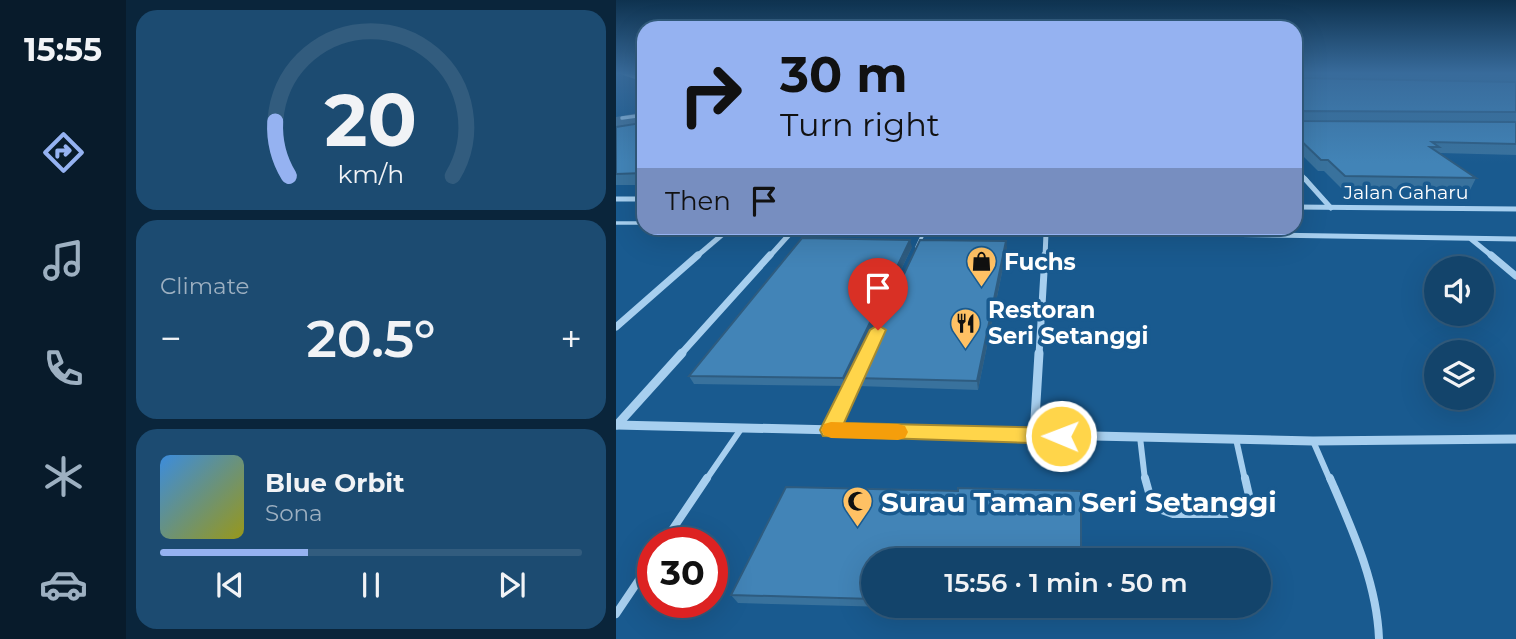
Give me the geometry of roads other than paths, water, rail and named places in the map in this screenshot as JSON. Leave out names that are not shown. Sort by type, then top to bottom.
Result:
[{"type":"street","points":[[622,118],[637,116]]},
{"type":"street","points":[[1302,176],[1331,208]]},
{"type":"street","points":[[616,199],[637,199]]},
{"type":"street","name":"Jalan Gaharu","points":[[1302,207],[1516,209]]},
{"type":"street","points":[[616,327],[722,235]]},
{"type":"street","points":[[617,425],[789,235]]},
{"type":"street","points":[[1034,435],[1046,235]]},
{"type":"street","points":[[1188,235],[1516,239]]},
{"type":"street","points":[[1471,239],[1516,276]]},
{"type":"street","points":[[617,425],[1313,441],[1516,439]]},
{"type":"lane","points":[[616,223],[637,223]]},
{"type":"lane","points":[[913,255],[923,235]]},
{"type":"lane","points":[[831,430],[860,368]]},
{"type":"lane","points":[[674,527],[741,429]]},
{"type":"lane","points":[[1140,437],[1146,486],[1153,507],[1173,514],[1244,514],[1251,503],[1236,439]]},
{"type":"lane","points":[[1313,441],[1366,573],[1381,622],[1380,639]]},
{"type":"lane","points":[[616,614],[637,583]]},
{"type":"waterway","points":[[616,128],[637,124]]},
{"type":"place","name":"Fuchs","points":[[981,289]]},
{"type":"place","name":"Restoran Seri Setanggi","points":[[965,350]]},
{"type":"place","name":"Surau Taman Seri Setanggi","points":[[858,529]]}]
